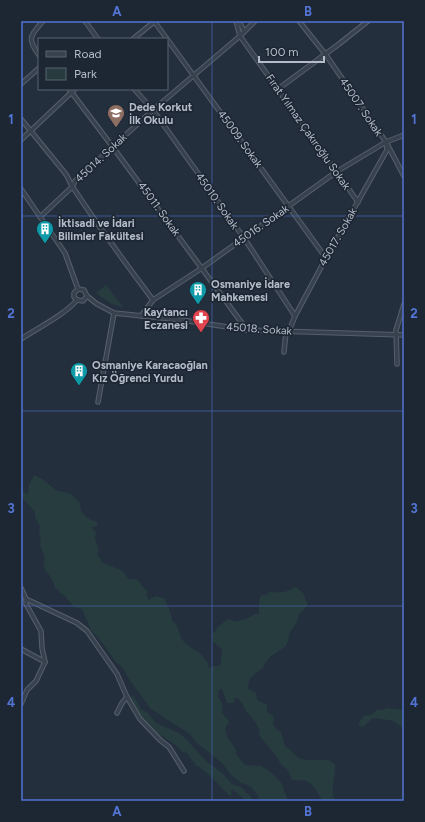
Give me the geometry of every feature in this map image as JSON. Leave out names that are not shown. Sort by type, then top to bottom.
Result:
[{"type":"street","points":[[38,54],[31,43],[32,33],[44,21]]},
{"type":"street","points":[[85,21],[97,38]]},
{"type":"street","points":[[134,38],[154,21]]},
{"type":"street","name":"45009. Sokak","points":[[154,21],[167,38]]},
{"type":"street","name":"Fırat Yılmaz Çakıroğlu Sokak","points":[[236,21],[240,36],[358,202]]},
{"type":"street","points":[[239,21],[244,31]]},
{"type":"street","name":"45014. Sokak","points":[[40,217],[112,146],[240,36],[255,21]]},
{"type":"street","name":"45007. Sokak","points":[[299,21],[326,54],[386,142],[404,176]]},
{"type":"street","points":[[278,89],[368,21]]},
{"type":"street","name":"45009. Sokak","points":[[168,40],[326,258]]},
{"type":"street","points":[[21,84],[38,69]]},
{"type":"street","points":[[21,140],[72,90]]},
{"type":"street","name":"45011. Sokak","points":[[72,90],[246,330]]},
{"type":"street","name":"45010. Sokak","points":[[135,90],[153,110],[244,238],[295,316]]},
{"type":"street","points":[[21,119],[65,173],[72,187],[153,300]]},
{"type":"street","name":"45016. Sokak","points":[[141,316],[153,300],[202,268],[336,172],[386,142],[404,135]]},
{"type":"street","name":"45017. Sokak","points":[[284,352],[288,332],[295,316],[387,150],[386,142]]},
{"type":"street","points":[[21,189],[65,253],[78,289]]},
{"type":"street","points":[[78,289],[84,290],[87,296],[83,301],[77,300],[74,297],[74,293],[78,289]]},
{"type":"street","name":"45018. Sokak","points":[[87,296],[97,304],[114,313],[182,320],[246,330],[404,335]]},
{"type":"street","points":[[21,339],[38,327],[70,309],[77,300]]},
{"type":"street","points":[[397,364],[397,325],[404,304]]},
{"type":"street","points":[[98,402],[114,313]]},
{"type":"street","points":[[21,588],[26,599],[26,604],[42,631],[42,648],[45,662],[36,681],[27,690],[21,704]]},
{"type":"street","points":[[26,599],[77,623],[87,631],[117,674],[127,698],[140,719],[149,730],[169,747],[184,771]]},
{"type":"street","points":[[21,649],[45,662]]},
{"type":"street","points":[[116,713],[127,698]]},
{"type":"green space","points":[[106,285],[124,308],[110,303],[96,293]]},
{"type":"green space","points":[[34,475],[42,479],[56,490],[71,494],[80,503],[81,511],[89,519],[97,522],[97,526],[91,527],[96,532],[95,539],[99,551],[97,554],[103,563],[123,571],[128,579],[138,581],[148,591],[146,595],[149,600],[156,596],[165,599],[172,621],[177,626],[181,637],[188,645],[199,652],[209,668],[212,666],[219,666],[221,663],[222,649],[213,642],[212,635],[219,626],[228,619],[237,622],[254,614],[259,614],[260,597],[262,595],[267,595],[269,592],[285,592],[294,587],[303,593],[308,605],[299,614],[296,624],[290,632],[286,646],[271,656],[263,668],[252,676],[249,681],[248,689],[256,693],[257,700],[267,705],[267,712],[274,716],[273,724],[276,729],[281,732],[285,746],[298,758],[306,760],[328,760],[335,764],[333,797],[335,801],[322,801],[320,795],[312,785],[304,780],[291,779],[286,768],[282,766],[275,754],[259,735],[260,731],[242,703],[235,698],[234,703],[227,703],[222,689],[219,690],[218,697],[223,705],[222,713],[229,721],[225,730],[228,738],[236,750],[236,754],[245,765],[261,766],[271,772],[282,784],[288,801],[260,801],[257,794],[251,787],[240,782],[231,775],[223,764],[196,742],[190,734],[150,708],[122,667],[115,661],[91,630],[82,609],[74,607],[64,595],[60,593],[59,590],[55,588],[45,569],[45,558],[40,545],[40,526],[35,517],[35,512],[21,496],[21,487],[26,494],[28,494],[29,485]]},
{"type":"green space","points":[[133,695],[141,709],[148,713],[156,723],[179,733],[206,761],[222,773],[232,784],[241,787],[253,801],[244,801],[243,798],[232,789],[232,794],[230,796],[206,772],[196,765],[187,753],[183,752],[177,746],[154,732],[140,715],[131,697]]},
{"type":"green space","points":[[388,708],[404,710],[404,730],[393,721],[373,718],[363,727],[359,725],[359,722],[364,716],[371,715],[377,710]]},
{"type":"place","name":"Dede Korkut İlk Okulu","points":[[116,128]]},
{"type":"place","name":"İktisadi ve İdari Bilimler Fakültesi","points":[[45,244]]},
{"type":"place","name":"Osmaniye İdare Mahkemesi","points":[[198,305]]},
{"type":"place","name":"Kaytancı Eczanesi","points":[[201,333]]},
{"type":"place","name":"Osmaniye Karacaoğlan Kız Öğrenci Yurdu","points":[[79,386]]}]
